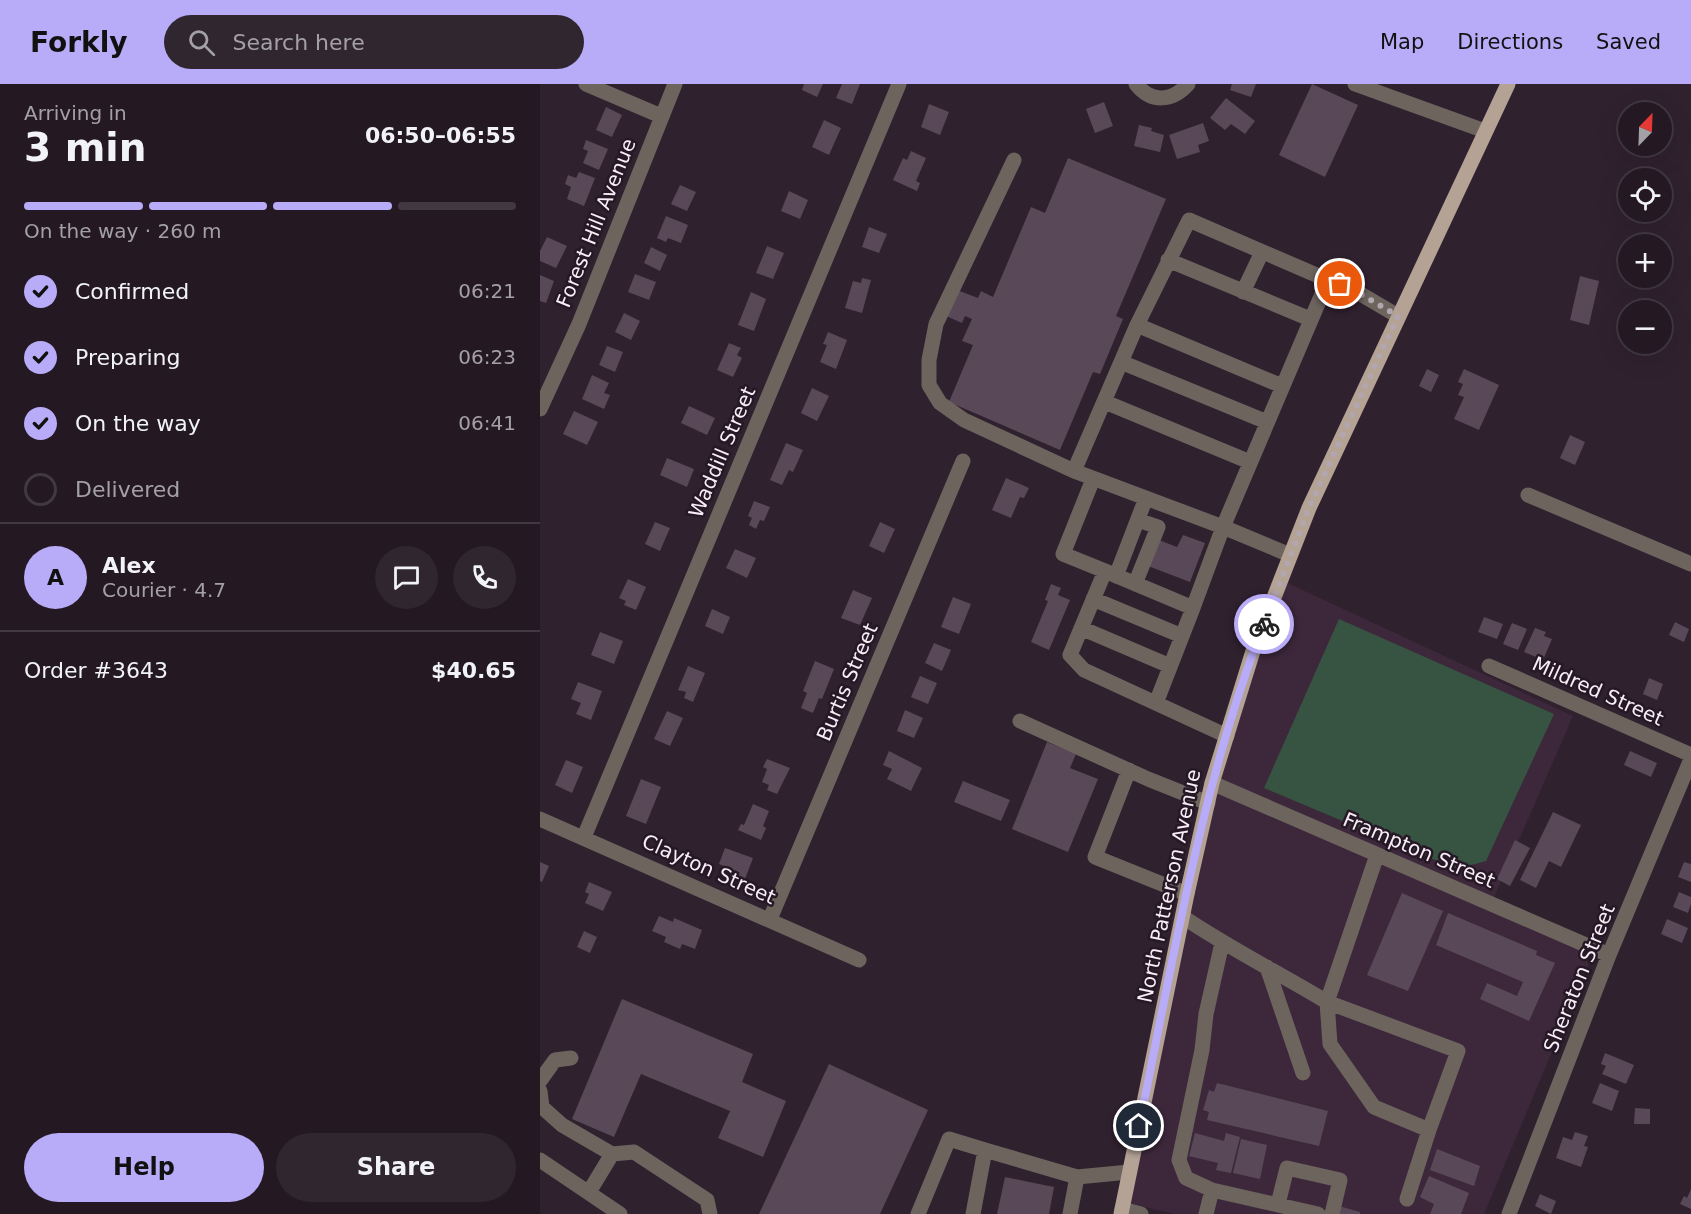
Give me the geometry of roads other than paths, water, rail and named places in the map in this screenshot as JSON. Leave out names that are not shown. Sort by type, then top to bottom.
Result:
[{"type":"main road","name":"North Patterson Avenue","points":[[1122,1211],[1212,783],[1253,651],[1309,508],[1508,84]]},
{"type":"street","points":[[586,84],[661,116]]},
{"type":"street","name":"Forest Hill Avenue","points":[[540,410],[579,324],[675,84]]},
{"type":"street","name":"Waddill Street","points":[[584,837],[899,84]]},
{"type":"street","points":[[1136,84],[1142,91],[1165,98],[1182,91],[1188,84]]},
{"type":"street","points":[[1355,84],[1485,131]]},
{"type":"street","points":[[1014,160],[936,324],[929,360],[929,385],[940,403],[964,420],[1074,471],[1223,527],[1290,555]]},
{"type":"street","points":[[1074,471],[1137,325],[1189,220],[1352,289],[1398,316]]},
{"type":"street","points":[[1243,292],[1262,252]]},
{"type":"street","points":[[1168,260],[1310,319]]},
{"type":"street","points":[[1156,703],[1223,527],[1328,280]]},
{"type":"street","points":[[1137,325],[1282,386]]},
{"type":"street","points":[[1121,362],[1267,422]]},
{"type":"street","points":[[1105,402],[1250,462]]},
{"type":"street","name":"Burtis Street","points":[[770,920],[963,461]]},
{"type":"street","points":[[1093,479],[1063,554],[1193,608]]},
{"type":"street","points":[[1528,495],[1691,564]]},
{"type":"street","points":[[1146,498],[1138,520],[1110,573],[1093,599],[1070,655],[1084,670],[1227,736]]},
{"type":"street","points":[[1136,584],[1158,527],[1138,520]]},
{"type":"street","points":[[1093,599],[1182,636]]},
{"type":"street","points":[[1081,628],[1170,666]]},
{"type":"street","name":"Mildred Street","points":[[1489,666],[1691,757]]},
{"type":"street","points":[[1020,722],[1208,802]]},
{"type":"street","name":"Sheraton Street","points":[[1509,1214],[1609,955],[1691,757]]},
{"type":"street","points":[[1129,770],[1095,857],[1187,894]]},
{"type":"street","name":"Frampton Street","points":[[1212,783],[1609,955]]},
{"type":"street","name":"Clayton Street","points":[[540,819],[859,960]]},
{"type":"street","points":[[1377,855],[1327,1002],[1330,1044],[1374,1107],[1429,1130]]},
{"type":"street","points":[[1183,917],[1222,944],[1268,967],[1327,1002],[1458,1052],[1429,1130],[1407,1199]]},
{"type":"street","points":[[1222,944],[1206,1014],[1202,1050],[1179,1160],[1186,1178],[1212,1190],[1318,1214]]},
{"type":"street","points":[[1268,967],[1303,1073]]},
{"type":"street","points":[[540,1081],[555,1060],[572,1058]]},
{"type":"street","points":[[540,1090],[542,1107],[562,1125],[612,1154],[634,1152],[707,1200],[710,1214]]},
{"type":"street","points":[[918,1214],[949,1139],[1077,1177],[1130,1172]]},
{"type":"street","points":[[973,1214],[985,1150]]},
{"type":"street","points":[[589,1192],[612,1154]]},
{"type":"street","points":[[540,1160],[620,1214]]},
{"type":"street","points":[[1278,1204],[1287,1168],[1340,1180],[1332,1214]]},
{"type":"street","points":[[1070,1214],[1077,1177]]},
{"type":"street","points":[[1206,1214],[1212,1190]]},
{"type":"street","points":[[1122,1211],[1141,1214]]}]
